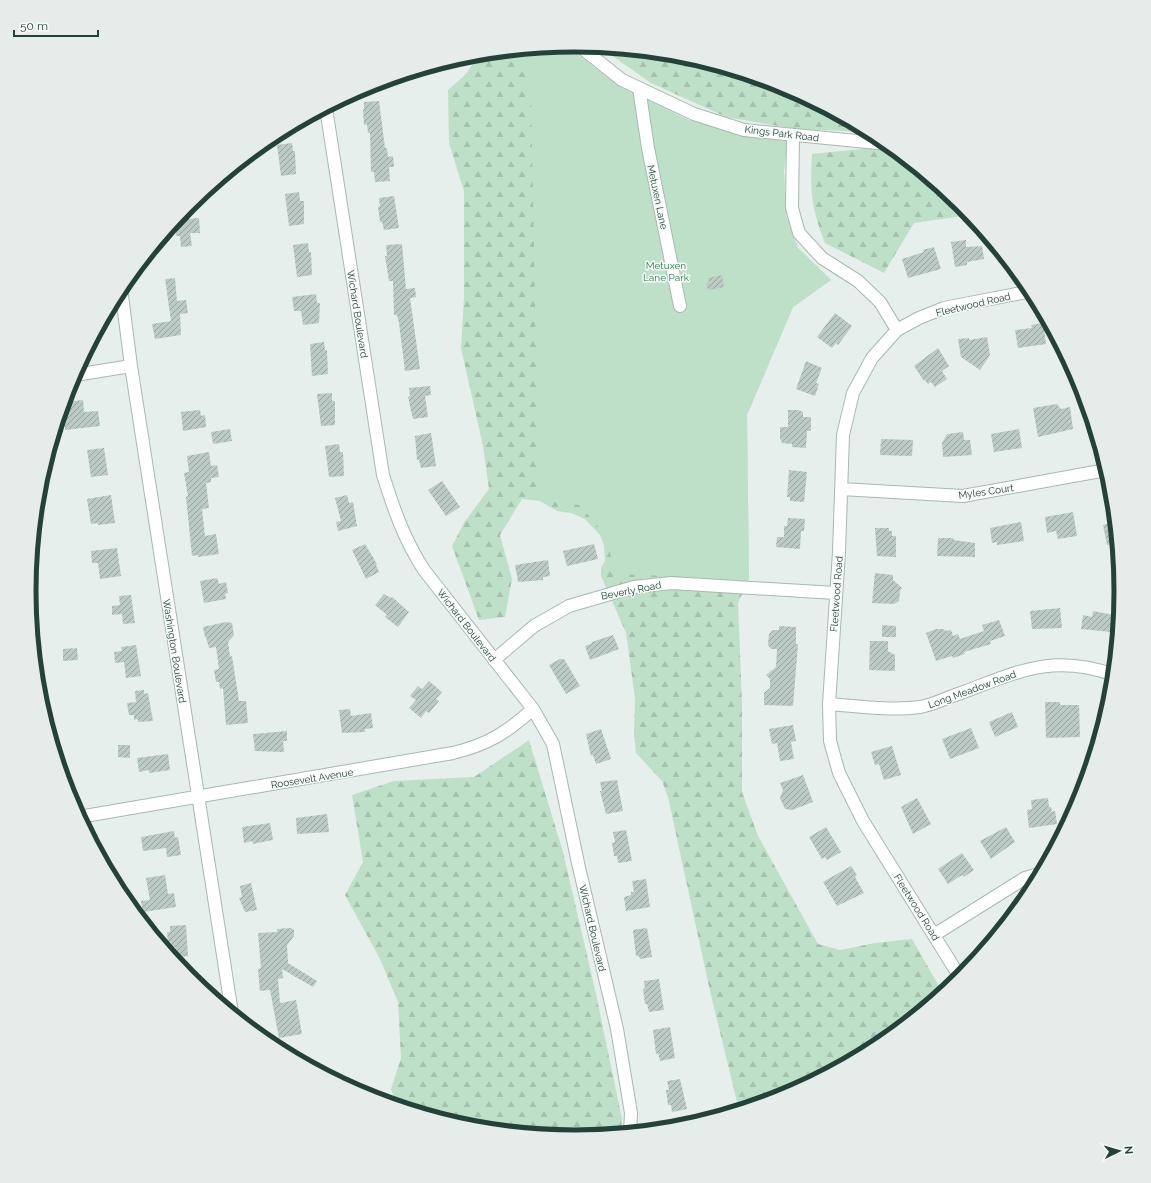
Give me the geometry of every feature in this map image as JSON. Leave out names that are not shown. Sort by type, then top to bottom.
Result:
[{"type":"street","name":"Kings Park Road","points":[[587,52],[622,80],[694,114],[744,130],[875,143]]},
{"type":"street","name":"Metuxen Lane","points":[[639,88],[648,148],[680,306]]},
{"type":"street","name":"Wichard Boulevard","points":[[327,113],[383,475],[396,517],[410,548],[424,570],[533,709],[553,744],[578,863],[617,1029],[631,1113],[630,1128]]},
{"type":"street","points":[[793,136],[792,208],[799,233],[822,258],[858,281],[880,302],[897,330]]},
{"type":"street","name":"Fleetwood Road","points":[[957,973],[863,821],[839,773],[830,741],[828,704],[842,489],[843,435],[853,393],[872,358],[897,330],[919,318],[944,308],[1024,292]]},
{"type":"street","name":"Washington Boulevard","points":[[122,299],[131,366],[231,1006]]},
{"type":"street","points":[[82,374],[131,366]]},
{"type":"street","name":"Myles Court","points":[[842,489],[963,496],[1101,471]]},
{"type":"street","name":"Beverly Road","points":[[494,660],[534,626],[569,606],[634,587],[671,583],[835,592]]},
{"type":"street","name":"Long Meadow Road","points":[[828,704],[897,708],[922,707],[1025,669],[1058,664],[1092,667],[1108,673]]},
{"type":"street","name":"Roosevelt Avenue","points":[[85,816],[417,761],[477,747],[511,728],[533,709]]},
{"type":"street","points":[[934,935],[1025,878],[1034,875]]},
{"type":"green space","points":[[574,52],[615,83],[701,128],[787,141],[784,171],[786,216],[798,248],[831,280],[793,307],[747,415],[749,579],[738,603],[742,704],[742,792],[758,836],[818,944],[840,950],[875,943],[912,939],[940,988],[904,1020],[845,1059],[782,1090],[738,1106],[710,991],[668,797],[662,781],[636,753],[634,732],[635,698],[626,633],[601,576],[601,568],[605,561],[604,545],[600,535],[585,519],[571,513],[557,511],[540,501],[522,499],[500,535],[512,579],[505,617],[479,620],[452,546],[465,521],[489,489],[483,446],[461,348],[464,297],[464,191],[449,143],[448,90],[466,74],[475,61],[540,53]]},
{"type":"green space","name":"Metuxen Lane Park","points":[[574,52],[615,83],[689,120],[737,133],[787,141],[784,171],[786,216],[798,248],[831,280],[793,307],[747,415],[749,579],[616,574],[605,535],[580,505],[539,500],[531,97],[521,55]]},
{"type":"green space","points":[[608,53],[681,62],[715,70],[782,93],[814,108],[857,131],[796,129],[726,117],[651,83]]},
{"type":"green space","points":[[881,147],[904,163],[963,216],[914,223],[884,273],[825,243],[812,199],[812,154]]},
{"type":"green space","points":[[529,740],[563,852],[596,994],[622,1119],[621,1129],[576,1131],[540,1130],[505,1126],[470,1121],[436,1113],[394,1099],[391,1089],[401,1058],[398,1002],[380,959],[345,895],[363,862],[352,795],[394,781],[474,777]]},
{"type":"building","points":[[379,101],[385,148],[387,148],[388,157],[393,156],[394,167],[389,167],[390,181],[375,182],[374,172],[371,172],[370,133],[368,133],[367,124],[364,125],[363,110],[364,102]]},
{"type":"building","points":[[292,143],[293,151],[295,151],[296,174],[281,176],[277,145]]},
{"type":"building","points":[[299,192],[300,201],[304,201],[304,224],[289,226],[285,194]]},
{"type":"building","points":[[394,196],[399,228],[384,230],[382,222],[380,222],[378,207],[380,206],[379,198]]},
{"type":"building","points":[[199,218],[200,233],[190,233],[192,246],[181,247],[180,236],[176,236],[176,230],[185,219]]},
{"type":"building","points":[[966,240],[966,247],[982,246],[984,259],[967,262],[967,265],[955,267],[951,242]]},
{"type":"building","points":[[308,243],[309,252],[311,252],[312,275],[297,277],[293,245]]},
{"type":"building","points":[[402,244],[406,289],[415,288],[416,297],[410,298],[420,369],[405,371],[399,323],[397,315],[394,315],[393,281],[389,281],[385,256],[387,256],[386,245]]},
{"type":"building","points":[[934,247],[941,269],[908,278],[902,259]]},
{"type":"building","points":[[722,275],[724,287],[710,290],[707,288],[706,284],[709,282],[708,278]]},
{"type":"building","points":[[175,278],[177,301],[186,300],[188,313],[180,314],[181,335],[155,339],[152,324],[171,321],[165,279]]},
{"type":"building","points":[[316,294],[317,303],[320,303],[319,323],[303,325],[301,311],[294,311],[292,297]]},
{"type":"building","points":[[835,313],[852,326],[838,345],[836,343],[832,348],[817,337]]},
{"type":"building","points":[[1043,323],[1046,344],[1018,348],[1015,330],[1032,328],[1031,325]]},
{"type":"building","points":[[987,337],[990,355],[980,370],[961,357],[958,339],[969,338],[969,340]]},
{"type":"building","points":[[324,342],[325,350],[327,350],[328,374],[312,376],[310,344]]},
{"type":"building","points":[[938,348],[949,366],[942,371],[947,379],[935,387],[931,382],[928,384],[925,380],[924,381],[914,366]]},
{"type":"building","points":[[806,361],[822,368],[816,383],[819,384],[815,396],[796,389]]},
{"type":"building","points":[[430,386],[431,395],[425,396],[428,417],[413,419],[408,397],[410,396],[409,388]]},
{"type":"building","points":[[332,393],[332,401],[335,401],[335,425],[321,426],[317,394]]},
{"type":"building","points":[[83,400],[84,412],[98,411],[100,426],[65,430],[65,426],[62,427],[71,401]]},
{"type":"building","points":[[1057,404],[1061,409],[1070,407],[1073,429],[1038,437],[1033,408]]},
{"type":"building","points":[[200,410],[201,416],[205,415],[206,427],[183,431],[181,412]]},
{"type":"building","points":[[788,410],[798,410],[803,412],[803,417],[811,417],[811,431],[807,431],[806,448],[792,447],[792,444],[782,443],[780,438],[780,427],[788,427]]},
{"type":"building","points":[[230,429],[232,441],[213,444],[211,432]]},
{"type":"building","points":[[1019,429],[1022,448],[994,452],[991,434]]},
{"type":"building","points":[[963,432],[964,440],[970,440],[972,455],[943,457],[942,443],[947,434]]},
{"type":"building","points":[[431,433],[436,466],[421,468],[419,460],[417,460],[415,436]]},
{"type":"building","points":[[881,439],[913,440],[912,456],[880,455]]},
{"type":"building","points":[[339,444],[340,452],[343,452],[344,476],[329,477],[325,446]]},
{"type":"building","points":[[104,448],[108,475],[91,477],[87,450]]},
{"type":"building","points":[[209,452],[211,466],[217,465],[219,477],[211,478],[211,482],[206,483],[209,508],[202,509],[205,536],[216,534],[219,554],[198,557],[198,555],[192,556],[186,497],[188,496],[184,473],[189,472],[187,456]]},
{"type":"building","points":[[789,470],[807,472],[804,502],[790,501],[790,497],[787,497]]},
{"type":"building","points":[[442,481],[460,507],[446,516],[428,490]]},
{"type":"building","points":[[111,495],[115,523],[98,525],[97,523],[91,524],[87,499]]},
{"type":"building","points":[[347,495],[349,503],[353,502],[357,526],[338,531],[336,522],[341,521],[335,498]]},
{"type":"building","points":[[1073,512],[1077,536],[1058,539],[1056,531],[1047,533],[1045,517]]},
{"type":"building","points":[[788,518],[805,519],[804,531],[801,531],[800,549],[776,547],[777,537],[784,537],[784,526],[787,526]]},
{"type":"building","points":[[1021,522],[1024,541],[997,545],[997,542],[992,543],[990,528]]},
{"type":"building","points":[[1110,523],[1113,544],[1107,545],[1103,525]]},
{"type":"building","points":[[875,528],[889,528],[889,531],[892,531],[892,536],[896,536],[896,557],[877,556]]},
{"type":"building","points":[[938,538],[953,538],[954,540],[975,543],[975,557],[937,556]]},
{"type":"building","points":[[365,544],[377,564],[376,565],[379,572],[366,579],[352,550]]},
{"type":"building","points":[[594,544],[598,559],[567,566],[563,551]]},
{"type":"building","points":[[117,548],[121,576],[100,579],[98,563],[92,563],[91,551]]},
{"type":"building","points":[[548,560],[550,576],[543,577],[543,580],[518,582],[515,565]]},
{"type":"building","points":[[875,573],[893,575],[893,580],[902,588],[900,591],[899,601],[894,604],[872,603]]},
{"type":"building","points":[[217,578],[219,584],[226,582],[228,593],[225,594],[226,599],[204,603],[200,581]]},
{"type":"building","points":[[384,594],[391,598],[392,597],[409,612],[398,627],[385,617],[387,615],[375,605]]},
{"type":"building","points":[[131,595],[135,623],[123,624],[122,614],[112,615],[112,606],[120,605],[119,596]]},
{"type":"building","points":[[1060,608],[1062,628],[1032,629],[1030,611]]},
{"type":"building","points":[[1093,611],[1114,615],[1111,632],[1081,629],[1083,615],[1092,617]]},
{"type":"building","points":[[999,620],[1005,636],[990,641],[991,644],[964,652],[965,654],[936,661],[926,633],[936,629],[943,629],[946,631],[951,630],[953,636],[958,634],[960,639],[984,631],[982,625]]},
{"type":"building","points":[[226,622],[232,623],[234,635],[228,642],[230,657],[232,656],[239,701],[246,701],[248,723],[226,725],[223,688],[220,689],[219,682],[216,682],[214,670],[219,669],[216,647],[209,648],[205,637],[203,627]]},
{"type":"building","points":[[882,625],[896,626],[896,637],[882,637]]},
{"type":"building","points":[[779,626],[796,627],[796,644],[798,644],[793,706],[764,705],[764,693],[770,688],[770,679],[766,675],[776,667],[777,649],[771,649],[768,645],[769,634],[773,630],[779,630]]},
{"type":"building","points":[[613,635],[619,649],[590,660],[585,646]]},
{"type":"building","points":[[870,641],[888,641],[888,651],[895,655],[895,671],[869,670]]},
{"type":"building","points":[[136,645],[141,676],[126,678],[124,662],[115,663],[114,652],[122,651],[121,647]]},
{"type":"building","points":[[77,648],[78,660],[63,661],[63,649]]},
{"type":"building","points":[[560,659],[564,659],[580,686],[566,694],[549,665]]},
{"type":"building","points":[[429,681],[442,692],[436,699],[439,701],[429,713],[426,711],[421,718],[409,708],[416,700],[410,696],[418,686],[422,689]]},
{"type":"building","points":[[144,690],[144,694],[148,693],[153,721],[138,722],[138,719],[134,720],[134,715],[129,715],[127,703],[136,702],[135,691]]},
{"type":"building","points":[[1045,702],[1060,702],[1060,705],[1079,705],[1080,737],[1046,738]]},
{"type":"building","points":[[350,709],[351,716],[371,713],[373,728],[365,729],[365,732],[342,733],[339,710]]},
{"type":"building","points":[[1012,712],[1018,727],[995,737],[989,722]]},
{"type":"building","points":[[793,725],[796,741],[791,742],[794,759],[780,761],[777,743],[772,744],[769,729]]},
{"type":"building","points":[[971,728],[979,748],[950,759],[942,739]]},
{"type":"building","points":[[601,729],[611,759],[596,764],[593,755],[591,756],[586,734]]},
{"type":"building","points":[[287,731],[287,741],[283,741],[284,752],[255,751],[253,734]]},
{"type":"building","points":[[118,745],[130,745],[130,758],[118,757]]},
{"type":"building","points":[[892,746],[901,775],[884,780],[879,764],[875,765],[871,752]]},
{"type":"building","points":[[168,754],[170,770],[149,773],[149,770],[139,772],[137,758]]},
{"type":"building","points":[[803,775],[813,802],[792,810],[785,809],[780,798],[783,790],[780,783]]},
{"type":"building","points":[[617,780],[623,811],[606,814],[600,791],[602,791],[600,782]]},
{"type":"building","points":[[917,798],[931,824],[913,834],[901,807]]},
{"type":"building","points":[[1048,798],[1049,807],[1051,807],[1052,812],[1055,811],[1057,824],[1029,828],[1027,810],[1032,809],[1031,800]]},
{"type":"building","points":[[327,814],[329,832],[297,834],[296,818]]},
{"type":"building","points":[[270,823],[273,840],[253,844],[252,841],[244,843],[242,827]]},
{"type":"building","points":[[826,827],[841,852],[827,860],[825,857],[822,859],[809,837]]},
{"type":"building","points":[[1006,827],[1015,842],[991,859],[980,841]]},
{"type":"building","points":[[626,830],[632,861],[618,863],[617,856],[614,856],[612,843],[615,842],[613,832]]},
{"type":"building","points":[[174,831],[175,838],[178,837],[181,855],[167,857],[166,848],[143,851],[141,837]]},
{"type":"building","points":[[962,853],[974,870],[964,877],[962,875],[948,884],[938,869]]},
{"type":"building","points":[[851,866],[857,875],[855,877],[864,893],[837,906],[823,882]]},
{"type":"building","points":[[165,875],[168,894],[174,893],[176,907],[143,912],[141,901],[150,900],[146,878]]},
{"type":"building","points":[[646,879],[650,907],[626,911],[624,897],[631,895],[631,892],[634,892],[632,881]]},
{"type":"building","points":[[251,883],[257,910],[245,912],[239,898],[242,897],[240,886]]},
{"type":"building","points":[[186,925],[188,956],[179,957],[176,953],[175,947],[172,947],[171,942],[168,943],[167,932],[170,932],[170,926]]},
{"type":"building","points":[[291,928],[294,930],[294,936],[287,945],[288,963],[317,981],[313,987],[282,969],[283,978],[278,979],[280,1003],[296,1000],[302,1034],[279,1038],[270,990],[260,991],[258,969],[261,968],[258,933],[277,932],[277,929]]},
{"type":"building","points":[[647,928],[652,957],[640,959],[639,956],[636,956],[633,930]]},
{"type":"building","points":[[659,979],[664,1010],[649,1012],[647,1004],[645,1004],[643,989],[645,988],[644,981]]},
{"type":"building","points":[[670,1027],[675,1058],[660,1061],[658,1053],[656,1054],[653,1030]]},
{"type":"building","points":[[680,1079],[687,1109],[672,1112],[671,1105],[668,1105],[666,1090],[669,1090],[667,1081]]}]
